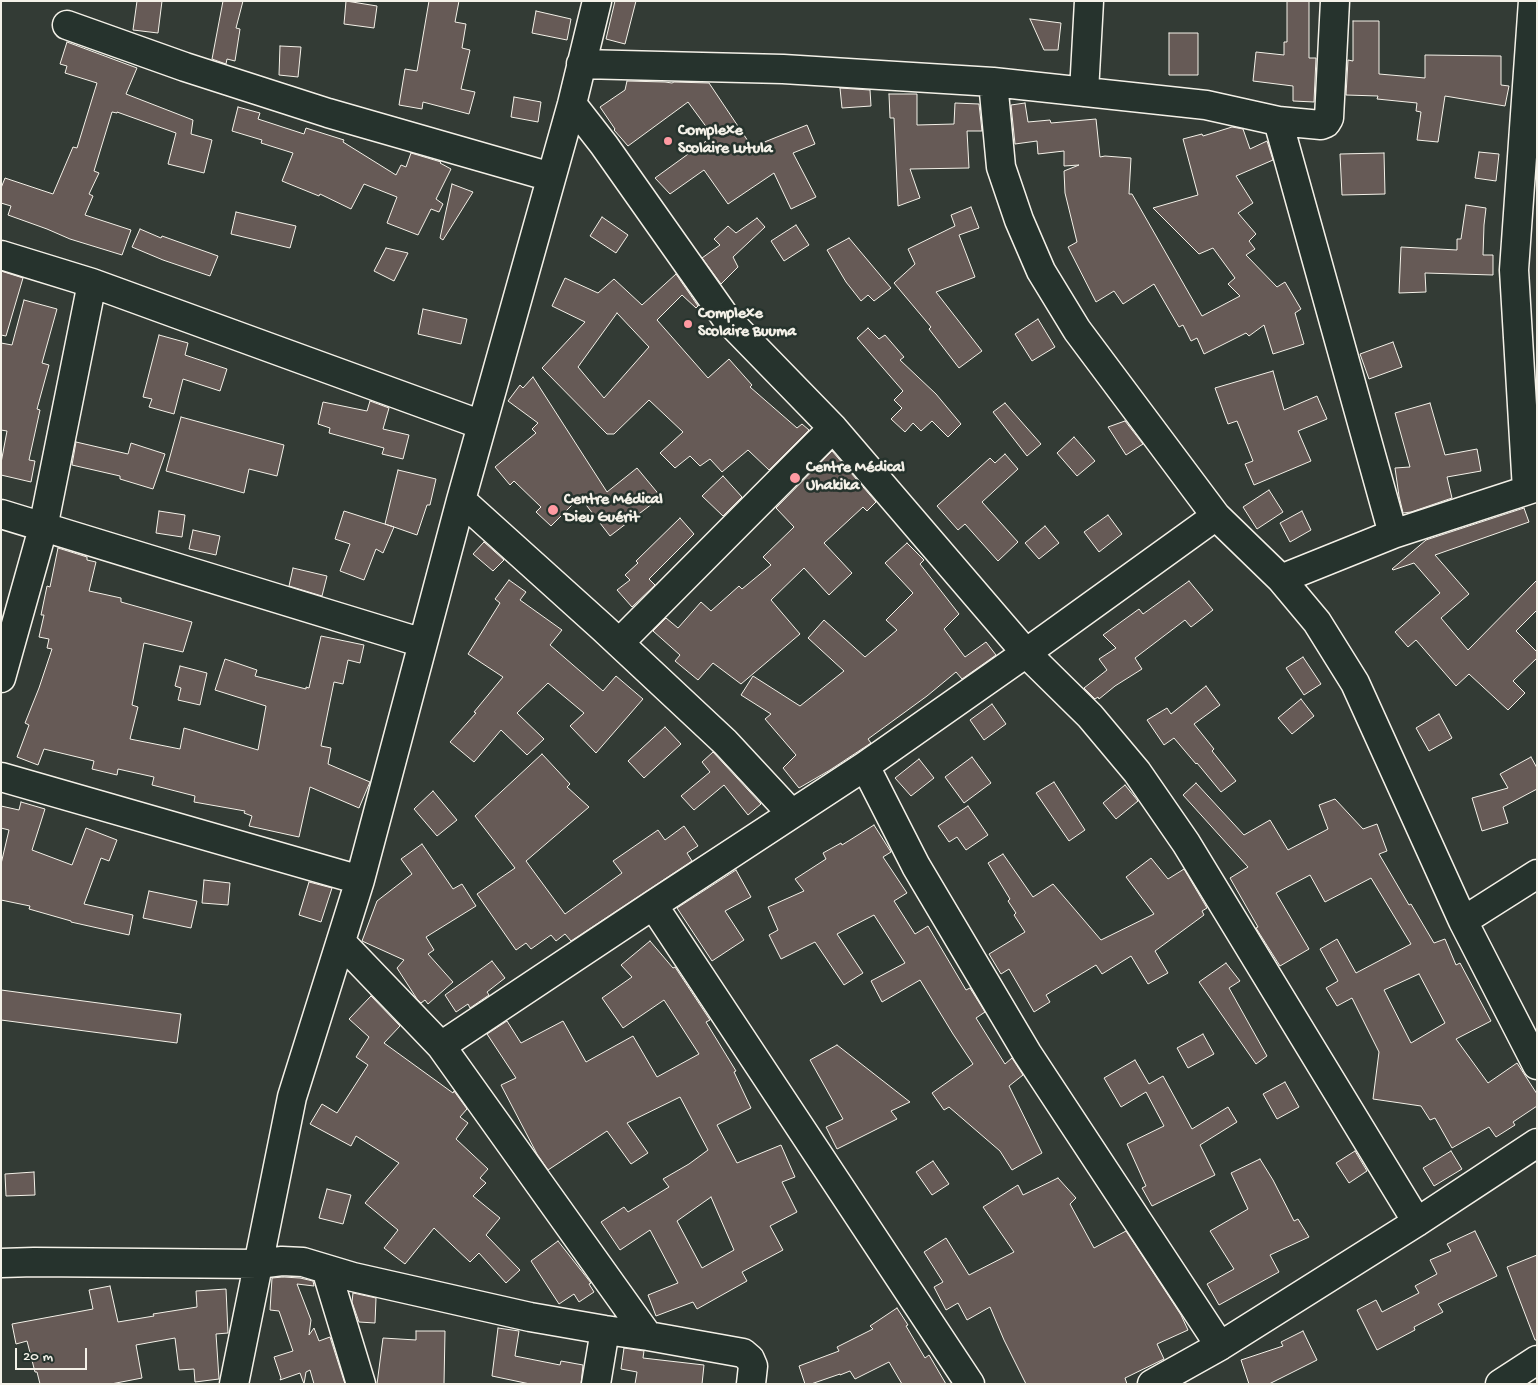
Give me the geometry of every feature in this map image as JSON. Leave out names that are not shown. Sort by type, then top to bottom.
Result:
[{"type":"street","points":[[234,1384],[292,1097],[360,880],[461,500],[572,104],[597,1]]},
{"type":"street","points":[[1084,92],[1088,1]]},
{"type":"street","points":[[581,64],[783,69],[993,82],[1206,105],[1278,120],[1321,125],[1326,123],[1329,118],[1335,1]]},
{"type":"street","points":[[1281,579],[1393,534],[1532,488],[1526,283],[1514,270],[1533,63],[1533,1]]},
{"type":"street","points":[[67,25],[185,67],[328,113],[551,177]]},
{"type":"street","points":[[993,82],[1001,167],[1019,220],[1041,271],[1077,330],[1216,516],[1281,579],[1317,622],[1355,683],[1463,921],[1537,1065]]},
{"type":"street","points":[[572,104],[604,145],[726,318],[833,428],[1026,653],[1090,716],[1137,772],[1186,843],[1417,1222]]},
{"type":"street","points":[[1278,120],[1393,534]]},
{"type":"street","points":[[1,255],[92,283],[482,425]]},
{"type":"street","points":[[1,678],[43,528],[92,283]]},
{"type":"street","points":[[619,643],[833,428]]},
{"type":"street","points":[[461,500],[725,742],[791,814]]},
{"type":"street","points":[[1,514],[423,643]]},
{"type":"street","points":[[441,1046],[865,766],[1216,516]]},
{"type":"street","points":[[865,766],[916,866],[1027,1053],[1220,1346]]},
{"type":"street","points":[[1,777],[360,880]]},
{"type":"street","points":[[1463,921],[1537,874]]},
{"type":"street","points":[[653,905],[970,1384]]},
{"type":"street","points":[[341,942],[441,1046],[648,1336]]},
{"type":"street","points":[[1152,1384],[1220,1346],[1417,1222],[1537,1143]]},
{"type":"street","points":[[1,1263],[258,1264],[292,1261],[530,1317],[743,1353],[750,1359],[753,1366],[751,1384]]},
{"type":"street","points":[[326,1269],[361,1384]]},
{"type":"street","points":[[596,1384],[604,1330]]},
{"type":"street","points":[[1500,1384],[1537,1360]]},
{"type":"building","points":[[137,1],[162,1],[158,33],[133,30]]},
{"type":"building","points":[[223,1],[243,1],[236,28],[240,29],[235,61],[227,59],[226,64],[212,59]]},
{"type":"building","points":[[346,1],[377,6],[374,28],[344,24]]},
{"type":"building","points":[[429,1],[459,1],[455,22],[466,24],[462,48],[470,50],[461,89],[475,92],[469,114],[423,102],[422,109],[399,105],[405,69],[417,71]]},
{"type":"building","points":[[615,1],[636,1],[625,44],[606,39]]},
{"type":"building","points":[[1287,1],[1309,1],[1309,58],[1316,58],[1314,102],[1293,101],[1293,86],[1253,81],[1256,52],[1284,55],[1284,42],[1287,42]]},
{"type":"building","points":[[536,11],[571,19],[567,40],[532,33]]},
{"type":"building","points":[[1030,19],[1061,23],[1058,50],[1044,50]]},
{"type":"building","points":[[1353,21],[1379,21],[1379,74],[1425,78],[1425,55],[1501,56],[1501,85],[1509,86],[1505,106],[1445,96],[1438,142],[1417,140],[1421,112],[1416,111],[1417,103],[1377,99],[1378,96],[1346,95],[1348,60],[1353,61]]},
{"type":"building","points":[[1169,33],[1198,33],[1198,75],[1169,75]]},
{"type":"building","points":[[67,42],[137,68],[126,94],[193,120],[191,134],[212,140],[204,173],[168,164],[176,133],[117,112],[112,112],[94,171],[99,173],[89,194],[93,196],[85,215],[131,230],[122,255],[70,239],[8,215],[11,206],[1,203],[1,188],[5,178],[53,194],[73,147],[77,148],[97,83],[65,73],[67,66],[60,64]]},
{"type":"building","points":[[280,46],[301,47],[298,77],[279,75]]},
{"type":"building","points":[[627,81],[709,83],[752,147],[807,125],[815,144],[793,153],[816,197],[791,209],[774,173],[728,204],[704,170],[670,194],[655,178],[713,136],[688,102],[628,146],[614,130],[600,107],[625,90]]},
{"type":"building","points":[[840,88],[870,90],[871,106],[842,108]]},
{"type":"building","points":[[889,94],[917,94],[917,125],[954,124],[955,103],[979,104],[982,131],[967,131],[969,168],[910,169],[920,198],[898,206],[894,118],[890,118]]},
{"type":"building","points":[[514,97],[541,102],[538,122],[511,117]]},
{"type":"building","points":[[1025,103],[1028,122],[1050,120],[1051,123],[1096,119],[1100,157],[1131,158],[1129,194],[1132,194],[1202,316],[1240,296],[1228,284],[1235,278],[1213,248],[1199,254],[1153,208],[1198,195],[1183,139],[1202,134],[1203,136],[1232,127],[1243,129],[1250,149],[1267,141],[1273,160],[1236,176],[1253,203],[1238,213],[1256,234],[1249,241],[1255,249],[1246,255],[1277,287],[1285,282],[1301,309],[1295,313],[1304,344],[1273,354],[1264,325],[1249,336],[1246,333],[1204,354],[1197,338],[1191,341],[1183,325],[1179,327],[1154,284],[1123,304],[1114,291],[1096,302],[1068,247],[1077,242],[1065,193],[1064,171],[1079,165],[1064,166],[1064,151],[1038,154],[1037,141],[1015,144],[1011,105]]},
{"type":"building","points":[[238,107],[260,113],[258,119],[304,134],[306,128],[344,140],[343,142],[396,175],[401,165],[406,167],[411,153],[441,162],[451,169],[436,199],[443,204],[439,212],[431,209],[418,235],[387,223],[397,197],[364,184],[351,209],[320,194],[319,196],[282,181],[293,153],[261,143],[262,140],[232,131]]},
{"type":"building","points":[[1479,152],[1499,154],[1496,181],[1475,178]]},
{"type":"building","points":[[1384,153],[1385,194],[1342,195],[1340,154]]},
{"type":"building","points":[[452,184],[473,192],[443,240],[440,238]]},
{"type":"building","points":[[1466,205],[1486,208],[1483,255],[1493,255],[1493,275],[1425,273],[1426,292],[1399,293],[1401,247],[1457,250],[1457,239],[1461,239]]},
{"type":"building","points":[[971,207],[979,228],[959,235],[975,277],[936,292],[982,351],[959,368],[929,329],[931,327],[894,283],[915,264],[908,249],[955,226],[951,215]]},
{"type":"building","points":[[236,212],[296,226],[290,248],[231,234]]},
{"type":"building","points":[[602,217],[628,235],[616,253],[590,236]]},
{"type":"building","points":[[757,218],[765,227],[733,257],[738,267],[721,284],[702,258],[720,245],[714,239],[728,226],[736,233]]},
{"type":"building","points":[[796,225],[809,245],[784,261],[771,241]]},
{"type":"building","points":[[140,229],[161,238],[162,236],[218,256],[210,276],[132,247]]},
{"type":"building","points":[[849,238],[891,288],[874,301],[868,295],[861,301],[846,282],[827,250]]},
{"type":"building","points":[[386,248],[408,253],[394,281],[374,271]]},
{"type":"building","points":[[1,271],[23,278],[6,336],[1,335]]},
{"type":"building","points":[[676,274],[698,306],[696,308],[682,295],[657,320],[708,378],[729,359],[752,385],[750,387],[797,428],[802,424],[809,430],[769,470],[748,450],[722,472],[710,459],[700,466],[690,456],[675,468],[660,453],[683,432],[649,400],[614,434],[607,434],[542,368],[585,322],[552,306],[565,278],[598,293],[614,279],[642,305]],"holes":[[[617,313],[649,347],[604,398],[578,367]]]},
{"type":"building","points":[[24,300],[57,309],[42,363],[49,365],[37,409],[40,410],[29,460],[35,461],[31,482],[1,475],[1,463],[7,431],[1,430],[1,343],[12,345]]},
{"type":"building","points":[[423,309],[467,319],[461,344],[418,334]]},
{"type":"building","points":[[1038,319],[1055,347],[1032,361],[1015,334]]},
{"type":"building","points":[[868,328],[879,339],[885,335],[904,357],[900,360],[936,394],[961,424],[948,437],[932,421],[921,431],[913,423],[905,432],[891,419],[902,408],[894,400],[903,391],[857,338]]},
{"type":"building","points":[[159,335],[188,343],[185,355],[227,369],[220,391],[183,379],[174,414],[149,407],[152,399],[143,397]]},
{"type":"building","points":[[1393,342],[1402,367],[1369,379],[1360,354]]},
{"type":"building","points":[[1273,371],[1284,410],[1317,396],[1327,419],[1298,431],[1311,461],[1254,485],[1245,464],[1253,461],[1237,421],[1228,424],[1215,388]]},
{"type":"building","points":[[533,377],[607,492],[637,468],[661,497],[610,536],[580,497],[551,526],[536,512],[541,507],[514,481],[510,485],[495,467],[536,433],[532,429],[538,423],[508,401],[520,385],[523,388]]},
{"type":"building","points":[[370,401],[389,408],[383,429],[409,435],[403,459],[382,454],[384,448],[329,433],[330,428],[318,424],[323,402],[367,411]]},
{"type":"building","points":[[1005,403],[1041,444],[1027,456],[993,412]]},
{"type":"building","points":[[1430,403],[1445,455],[1477,449],[1481,471],[1447,477],[1452,498],[1403,513],[1395,468],[1410,467],[1395,413]]},
{"type":"building","points":[[181,417],[284,445],[277,476],[249,469],[244,493],[166,471]]},
{"type":"building","points":[[1125,421],[1143,444],[1126,455],[1108,427]]},
{"type":"building","points":[[1074,437],[1095,461],[1077,476],[1057,453]]},
{"type":"building","points":[[76,442],[128,454],[131,443],[165,454],[153,489],[120,479],[120,476],[72,465]]},
{"type":"building","points":[[832,451],[876,502],[867,511],[863,507],[824,543],[852,573],[829,595],[804,568],[771,600],[800,634],[741,684],[713,663],[698,680],[675,661],[680,655],[653,631],[666,618],[678,628],[701,602],[711,611],[739,586],[742,589],[771,565],[763,557],[794,527],[776,508]]},
{"type":"building","points":[[1005,454],[1018,469],[982,502],[1018,542],[998,561],[965,524],[958,530],[937,506],[990,458],[995,463]]},
{"type":"building","points":[[398,470],[436,479],[430,505],[427,505],[417,535],[385,524]]},
{"type":"building","points":[[723,476],[742,497],[723,516],[702,496]]},
{"type":"building","points":[[1269,490],[1283,512],[1257,529],[1243,507]]},
{"type":"building","points":[[1524,508],[1529,522],[1435,555],[1469,594],[1441,618],[1468,650],[1537,580],[1537,610],[1516,631],[1537,652],[1537,658],[1513,681],[1525,693],[1508,710],[1469,674],[1456,686],[1416,640],[1408,647],[1395,632],[1440,593],[1414,563],[1392,569],[1426,540]]},
{"type":"building","points":[[159,511],[185,515],[182,537],[156,533]]},
{"type":"building","points":[[344,511],[394,527],[383,553],[376,549],[364,580],[340,571],[350,544],[335,539]]},
{"type":"building","points":[[1302,511],[1311,530],[1290,542],[1280,523]]},
{"type":"building","points":[[1108,515],[1122,534],[1099,552],[1084,532]]},
{"type":"building","points":[[680,518],[694,534],[649,579],[655,585],[632,607],[617,590],[630,580],[625,575],[638,563],[636,561]]},
{"type":"building","points":[[1045,526],[1059,543],[1039,559],[1025,543]]},
{"type":"building","points":[[193,530],[220,536],[216,555],[189,549]]},
{"type":"building","points":[[484,542],[504,560],[493,571],[473,554]]},
{"type":"building","points":[[907,543],[924,560],[920,564],[959,614],[944,629],[965,657],[986,642],[996,655],[962,679],[956,672],[927,696],[868,739],[871,743],[799,788],[783,768],[796,755],[765,719],[771,714],[741,695],[753,676],[800,706],[844,671],[808,638],[824,620],[865,657],[897,630],[886,620],[913,593],[885,563]]},
{"type":"building","points":[[58,548],[87,557],[87,560],[96,562],[89,591],[121,598],[121,602],[192,622],[183,652],[144,643],[132,705],[138,707],[130,739],[180,749],[184,728],[258,750],[266,706],[215,690],[225,659],[257,670],[255,676],[306,689],[306,687],[309,688],[321,636],[364,645],[360,663],[348,660],[343,684],[334,682],[321,746],[331,748],[328,764],[370,782],[359,808],[310,787],[299,837],[249,826],[252,816],[244,813],[245,811],[194,802],[195,796],[152,785],[154,777],[118,769],[117,775],[92,769],[94,761],[44,749],[38,765],[17,757],[29,725],[25,723],[52,649],[47,648],[49,639],[39,637],[44,615],[41,615],[47,586],[50,587]]},
{"type":"building","points":[[293,568],[327,576],[322,596],[289,586]]},
{"type":"building","points":[[509,580],[526,592],[520,600],[562,630],[550,645],[603,691],[616,676],[643,699],[596,753],[570,726],[584,713],[548,683],[517,713],[544,739],[527,755],[501,730],[474,762],[450,742],[476,713],[474,712],[503,677],[468,654],[500,603],[495,599]]},
{"type":"building","points":[[1189,581],[1213,610],[1191,627],[1185,620],[1135,658],[1142,669],[1115,686],[1099,699],[1098,697],[1095,699],[1084,688],[1107,670],[1099,659],[1116,648],[1103,635],[1139,609],[1143,614]]},
{"type":"building","points":[[1303,657],[1321,684],[1304,695],[1286,668]]},
{"type":"building","points":[[180,666],[207,673],[200,705],[178,700],[181,688],[175,686]]},
{"type":"building","points":[[1206,686],[1220,705],[1194,724],[1214,749],[1212,751],[1236,781],[1221,792],[1174,738],[1164,745],[1147,720],[1167,708],[1171,714]]},
{"type":"building","points":[[1301,699],[1314,716],[1292,734],[1278,718]]},
{"type":"building","points":[[992,704],[1006,724],[984,740],[970,720]]},
{"type":"building","points":[[1439,714],[1452,738],[1429,751],[1416,728]]},
{"type":"building","points":[[665,727],[681,744],[644,778],[628,761]]},
{"type":"building","points":[[713,752],[761,804],[748,815],[724,785],[694,810],[681,796],[710,772],[702,762]]},
{"type":"building","points":[[542,754],[570,784],[567,787],[589,807],[526,861],[565,914],[622,873],[613,861],[658,830],[665,840],[684,826],[698,846],[687,853],[692,861],[571,941],[565,934],[556,941],[551,935],[531,949],[526,943],[516,950],[477,894],[515,868],[475,816]]},
{"type":"building","points":[[972,757],[991,783],[964,803],[945,777]]},
{"type":"building","points":[[1531,757],[1537,768],[1537,789],[1503,807],[1508,823],[1482,831],[1472,798],[1508,788],[1500,774]]},
{"type":"building","points":[[919,759],[934,778],[911,796],[895,778]]},
{"type":"building","points":[[1054,782],[1085,830],[1069,841],[1036,793]]},
{"type":"building","points":[[1196,783],[1244,835],[1270,820],[1288,850],[1328,829],[1319,805],[1335,799],[1363,829],[1377,824],[1387,851],[1379,854],[1434,943],[1445,939],[1456,965],[1460,963],[1491,1021],[1456,1039],[1488,1083],[1517,1063],[1537,1094],[1537,1106],[1513,1122],[1515,1125],[1496,1137],[1489,1127],[1452,1148],[1435,1118],[1430,1120],[1421,1106],[1373,1099],[1379,1052],[1352,998],[1337,1006],[1326,988],[1338,981],[1320,949],[1337,939],[1356,973],[1411,944],[1371,878],[1325,902],[1310,875],[1276,893],[1309,949],[1280,966],[1256,928],[1258,927],[1230,878],[1248,867],[1183,795]],"holes":[[[1419,974],[1445,1023],[1411,1043],[1384,990]]]},
{"type":"building","points":[[1125,785],[1138,801],[1116,819],[1103,803]]},
{"type":"building","points":[[433,791],[457,820],[437,836],[414,809]]},
{"type":"building","points":[[21,802],[45,809],[32,850],[72,865],[86,828],[117,840],[109,861],[101,858],[84,904],[133,915],[129,935],[71,922],[29,909],[30,906],[1,900],[1,864],[9,830],[1,828],[1,806],[19,810]]},
{"type":"building","points":[[968,806],[988,835],[966,850],[957,837],[949,842],[938,826]]},
{"type":"building","points":[[874,825],[891,852],[883,857],[907,893],[894,901],[915,934],[928,926],[966,990],[970,988],[985,1012],[976,1018],[1005,1064],[1012,1058],[1023,1075],[1009,1086],[1042,1153],[1012,1170],[1000,1151],[949,1107],[944,1110],[932,1093],[973,1064],[920,980],[882,1002],[871,981],[905,963],[874,915],[837,934],[863,973],[844,985],[815,942],[781,959],[769,935],[778,930],[768,907],[804,891],[795,879],[826,859],[823,853],[841,843],[842,845]]},
{"type":"building","points":[[422,844],[453,889],[462,884],[476,906],[426,937],[434,950],[428,954],[453,982],[428,1004],[425,1000],[421,1003],[417,999],[397,968],[404,960],[362,941],[377,901],[412,874],[401,859]]},
{"type":"building","points":[[1003,854],[1033,897],[1053,884],[1101,940],[1154,914],[1126,877],[1151,858],[1168,879],[1184,869],[1207,908],[1202,911],[1204,915],[1155,951],[1168,973],[1148,984],[1131,956],[1102,974],[1096,965],[1046,995],[1050,1002],[1034,1012],[1009,969],[1001,974],[989,954],[1025,932],[1014,915],[1016,913],[1008,901],[1010,899],[988,863]]},
{"type":"building","points":[[736,870],[751,897],[725,911],[744,940],[712,961],[677,908]]},
{"type":"building","points":[[204,880],[230,883],[228,905],[202,903]]},
{"type":"building","points":[[309,882],[332,888],[321,922],[299,915]]},
{"type":"building","points":[[149,891],[197,901],[191,928],[143,918]]},
{"type":"building","points":[[650,941],[673,968],[675,967],[710,1020],[706,1022],[736,1071],[734,1072],[751,1108],[717,1125],[737,1163],[781,1145],[795,1177],[782,1182],[797,1212],[770,1226],[783,1250],[742,1272],[747,1281],[697,1309],[693,1302],[656,1316],[648,1295],[678,1283],[650,1230],[620,1250],[601,1222],[624,1207],[628,1212],[669,1187],[663,1179],[708,1150],[680,1097],[627,1123],[648,1153],[631,1164],[607,1131],[548,1170],[537,1154],[501,1085],[516,1078],[487,1034],[507,1021],[521,1043],[563,1021],[586,1062],[633,1036],[657,1077],[699,1054],[664,1000],[623,1028],[602,998],[632,977],[621,965]],"holes":[[[711,1197],[734,1250],[702,1268],[677,1221]]]},
{"type":"building","points":[[492,961],[505,978],[487,992],[489,995],[470,1008],[468,1004],[456,1012],[445,995]]},
{"type":"building","points":[[1226,963],[1240,981],[1229,988],[1267,1056],[1256,1064],[1199,982]]},
{"type":"building","points":[[1,990],[181,1014],[177,1043],[1,1020]]},
{"type":"building","points":[[371,996],[400,1026],[384,1043],[453,1093],[454,1091],[467,1109],[460,1117],[468,1123],[456,1139],[488,1169],[480,1178],[486,1183],[473,1196],[500,1218],[486,1235],[520,1270],[506,1283],[479,1253],[470,1262],[434,1228],[405,1264],[384,1248],[398,1230],[365,1203],[399,1163],[356,1136],[351,1146],[310,1124],[322,1104],[337,1113],[368,1065],[356,1057],[369,1037],[349,1019]]},
{"type":"building","points":[[1203,1034],[1214,1054],[1188,1068],[1177,1048]]},
{"type":"building","points":[[837,1045],[910,1102],[891,1111],[897,1119],[837,1149],[826,1127],[843,1119],[810,1060]]},
{"type":"building","points":[[1135,1060],[1149,1084],[1163,1076],[1192,1129],[1228,1107],[1237,1122],[1200,1145],[1215,1175],[1152,1206],[1142,1188],[1146,1186],[1127,1144],[1164,1126],[1146,1092],[1121,1107],[1104,1078]]},
{"type":"building","points":[[1285,1082],[1299,1107],[1277,1119],[1263,1094]]},
{"type":"building","points":[[1355,1151],[1367,1171],[1349,1183],[1336,1163]]},
{"type":"building","points":[[1451,1151],[1462,1169],[1434,1186],[1423,1168]]},
{"type":"building","points":[[1260,1159],[1294,1221],[1298,1219],[1309,1237],[1270,1255],[1279,1272],[1219,1305],[1207,1284],[1234,1269],[1210,1231],[1248,1209],[1231,1173]]},
{"type":"building","points":[[933,1161],[949,1184],[932,1195],[916,1172]]},
{"type":"building","points":[[34,1172],[35,1195],[6,1196],[5,1174]]},
{"type":"building","points":[[1058,1178],[1076,1198],[1070,1204],[1094,1248],[1126,1231],[1181,1315],[1188,1330],[1157,1344],[1164,1359],[1125,1378],[1127,1384],[1026,1384],[990,1307],[967,1320],[958,1303],[946,1310],[934,1287],[943,1282],[924,1252],[946,1238],[969,1275],[1014,1252],[983,1207],[1018,1185],[1023,1195]]},
{"type":"building","points":[[327,1189],[351,1195],[343,1224],[319,1218]]},
{"type":"building","points":[[1475,1231],[1497,1276],[1438,1304],[1443,1312],[1414,1327],[1415,1330],[1377,1350],[1357,1310],[1376,1300],[1382,1312],[1419,1293],[1415,1286],[1437,1274],[1430,1260],[1451,1251],[1447,1244]]},
{"type":"building","points":[[558,1241],[591,1283],[589,1284],[594,1292],[579,1302],[574,1294],[559,1304],[531,1261]]},
{"type":"building","points":[[1537,1255],[1537,1340],[1535,1340],[1507,1267]]},
{"type":"building","points":[[283,1277],[313,1281],[314,1286],[297,1284],[311,1320],[309,1335],[314,1328],[319,1341],[330,1337],[345,1384],[314,1384],[310,1370],[306,1372],[304,1384],[300,1373],[280,1380],[274,1357],[293,1351],[279,1311],[270,1310],[272,1278]]},
{"type":"building","points":[[110,1286],[118,1322],[197,1307],[196,1291],[226,1289],[228,1333],[216,1334],[219,1379],[195,1382],[194,1369],[179,1370],[175,1338],[136,1345],[142,1378],[111,1384],[40,1384],[27,1341],[16,1344],[12,1324],[93,1309],[89,1290]]},
{"type":"building","points":[[353,1293],[376,1298],[375,1323],[359,1322],[352,1302]]},
{"type":"building","points":[[897,1308],[925,1358],[929,1355],[946,1384],[902,1384],[889,1362],[855,1379],[850,1371],[811,1384],[805,1384],[799,1366],[839,1351],[837,1347],[873,1329],[870,1326]]},
{"type":"building","points":[[498,1328],[519,1331],[515,1356],[560,1365],[561,1361],[583,1365],[581,1384],[530,1384],[492,1376]]},
{"type":"building","points":[[416,1331],[445,1331],[444,1384],[377,1384],[383,1338],[416,1340]]},
{"type":"building","points":[[1303,1331],[1317,1360],[1269,1384],[1249,1384],[1241,1360],[1283,1346],[1281,1342]]},
{"type":"building","points":[[624,1348],[644,1351],[643,1358],[704,1365],[702,1384],[635,1384],[637,1372],[621,1369]]},
{"type":"place","name":"Complexe Scolaire Lutula","points":[[668,141]]},
{"type":"place","name":"Complexe Scolaire Buuma","points":[[688,324]]},
{"type":"place","name":"Centre Médical Uhakika","points":[[795,478]]},
{"type":"place","name":"Centre Médical Dieu Guérit","points":[[553,510]]}]
